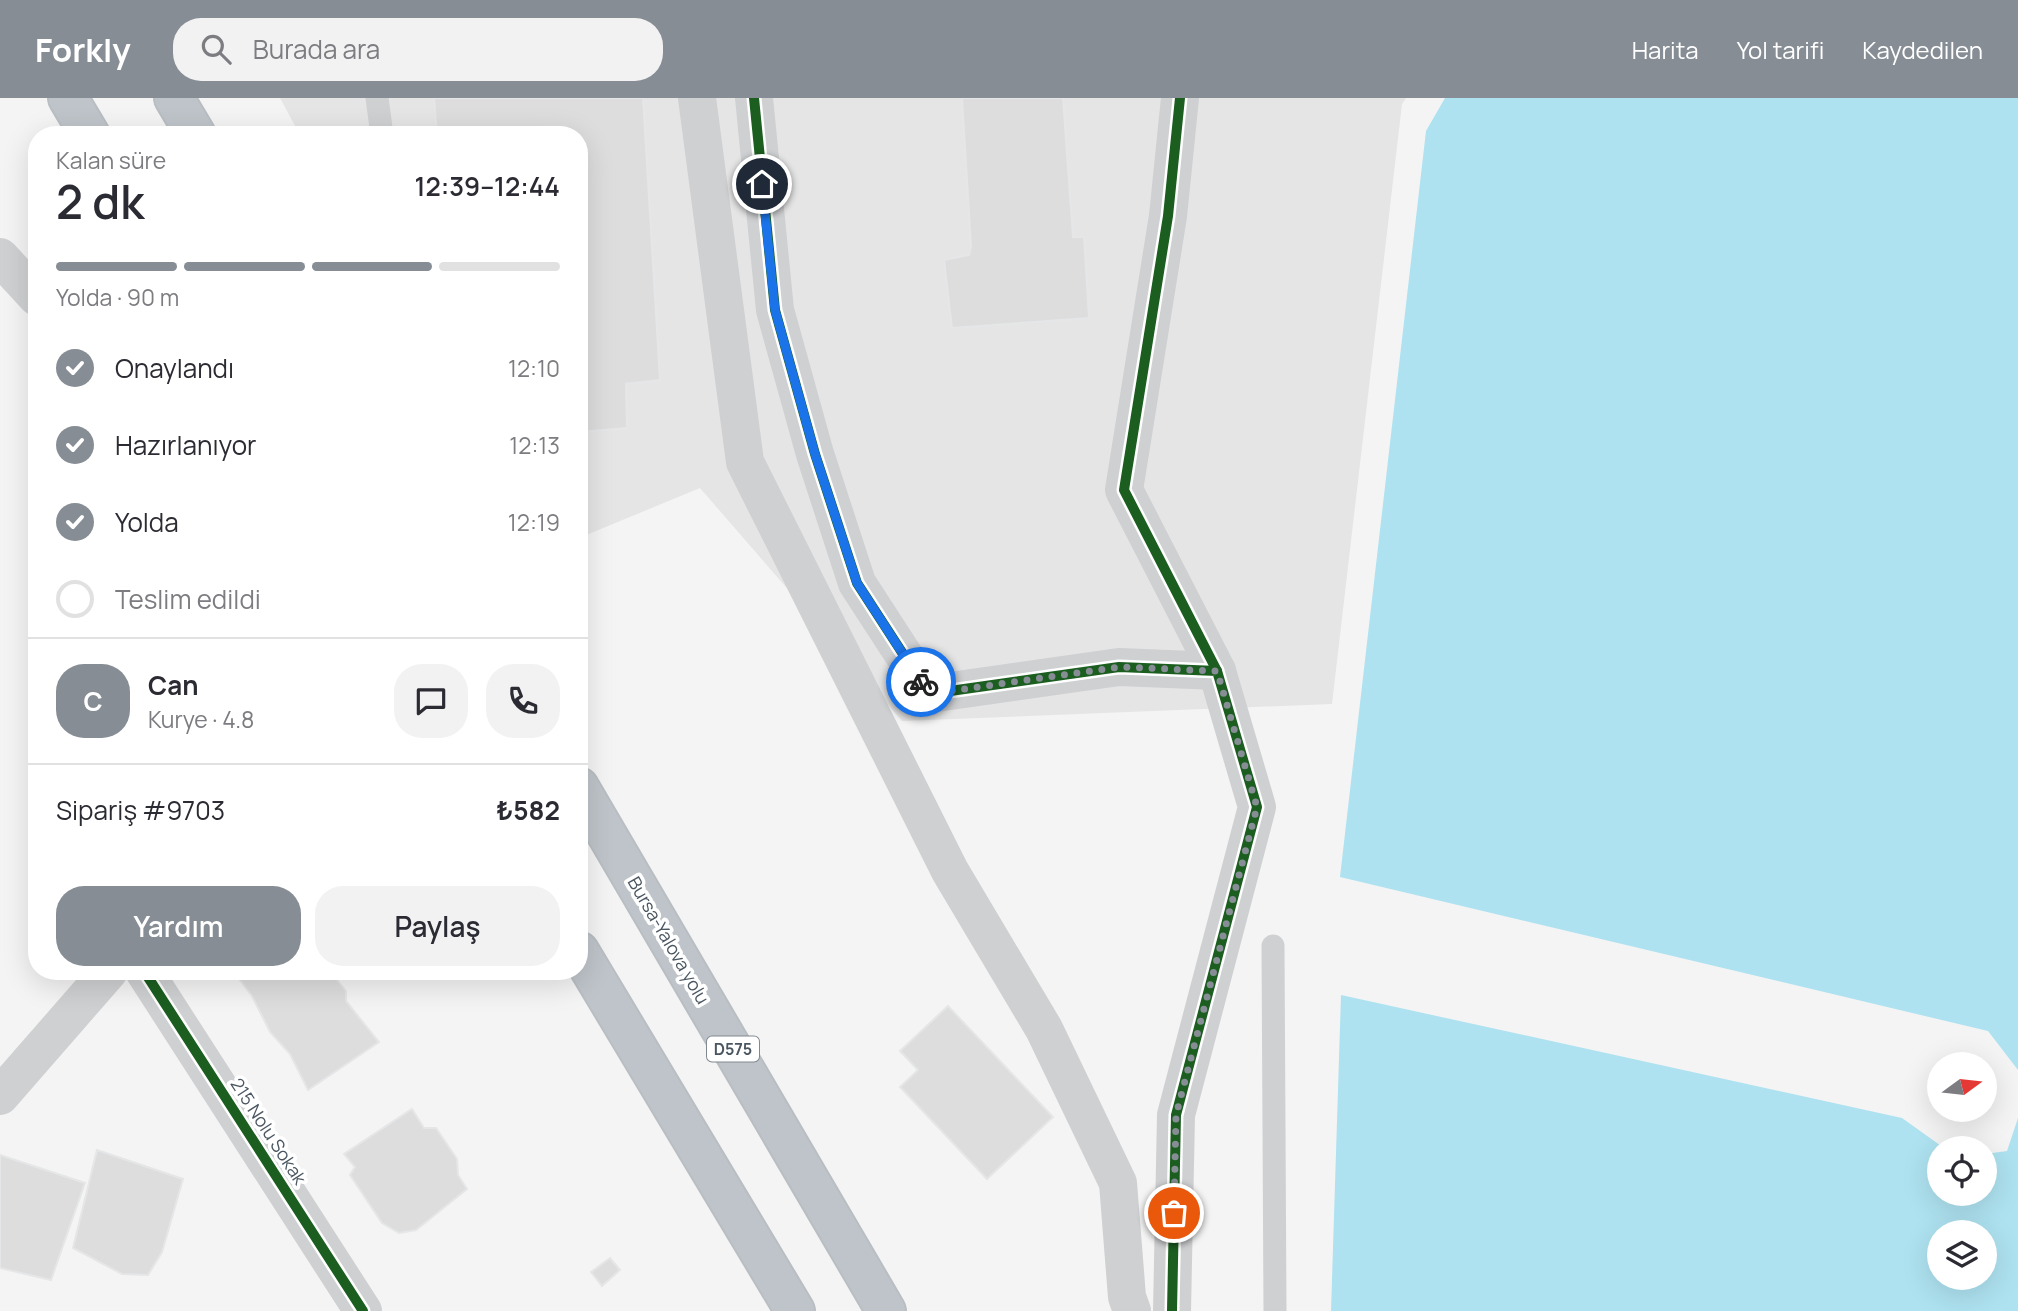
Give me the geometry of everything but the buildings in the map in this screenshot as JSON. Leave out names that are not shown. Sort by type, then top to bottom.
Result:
[{"type":"highway","points":[[68,98],[85,126]]},
{"type":"highway","points":[[174,98],[191,126]]},
{"type":"highway","name":"Bursa-Yalova yolu","points":[[588,802],[886,1311]]},
{"type":"highway","points":[[588,966],[795,1311]]},
{"type":"street","points":[[697,98],[745,463],[950,871],[1044,1029],[1118,1183],[1127,1297],[1132,1311]]},
{"type":"street","points":[[754,98],[775,310],[815,454],[857,583],[929,694],[1119,667],[1217,671]]},
{"type":"street","points":[[1172,1311],[1176,1115],[1257,807],[1217,671],[1124,490],[1168,216],[1180,98]]},
{"type":"street","points":[[0,257],[28,287]]},
{"type":"street","points":[[0,1096],[101,980]]},
{"type":"street","name":"215 Nolu Sokak","points":[[150,980],[363,1311]]},
{"type":"lane","points":[[377,98],[381,126]]},
{"type":"lane","points":[[1273,946],[1275,1311]]},
{"type":"shaded area","points":[[280,98],[1406,98],[1402,104],[1332,704],[902,721],[700,488],[588,534],[588,126],[295,126]]},
{"type":"water","points":[[1445,98],[2018,98],[2018,1070],[1988,1031],[1340,877],[1426,131]]},
{"type":"water","points":[[1341,995],[1902,1118],[1927,1136],[1927,1206],[1997,1206],[1997,1152],[2007,1151],[2018,1118],[2018,1311],[1331,1311]]},
{"type":"cycle path","points":[[754,98],[775,310],[815,454],[857,583],[929,694],[1119,667],[1217,671],[1257,807],[1176,1115],[1172,1311]]},
{"type":"cycle path","points":[[1180,98],[1168,216],[1124,490],[1217,671]]},
{"type":"cycle path","points":[[150,980],[363,1311]]},
{"type":"way so far","points":[[921,682],[929,694],[1119,667],[1217,671],[1257,807],[1176,1115],[1174,1213]]},
{"type":"route","points":[[762,184],[775,310],[815,454],[857,583],[921,682]]}]
